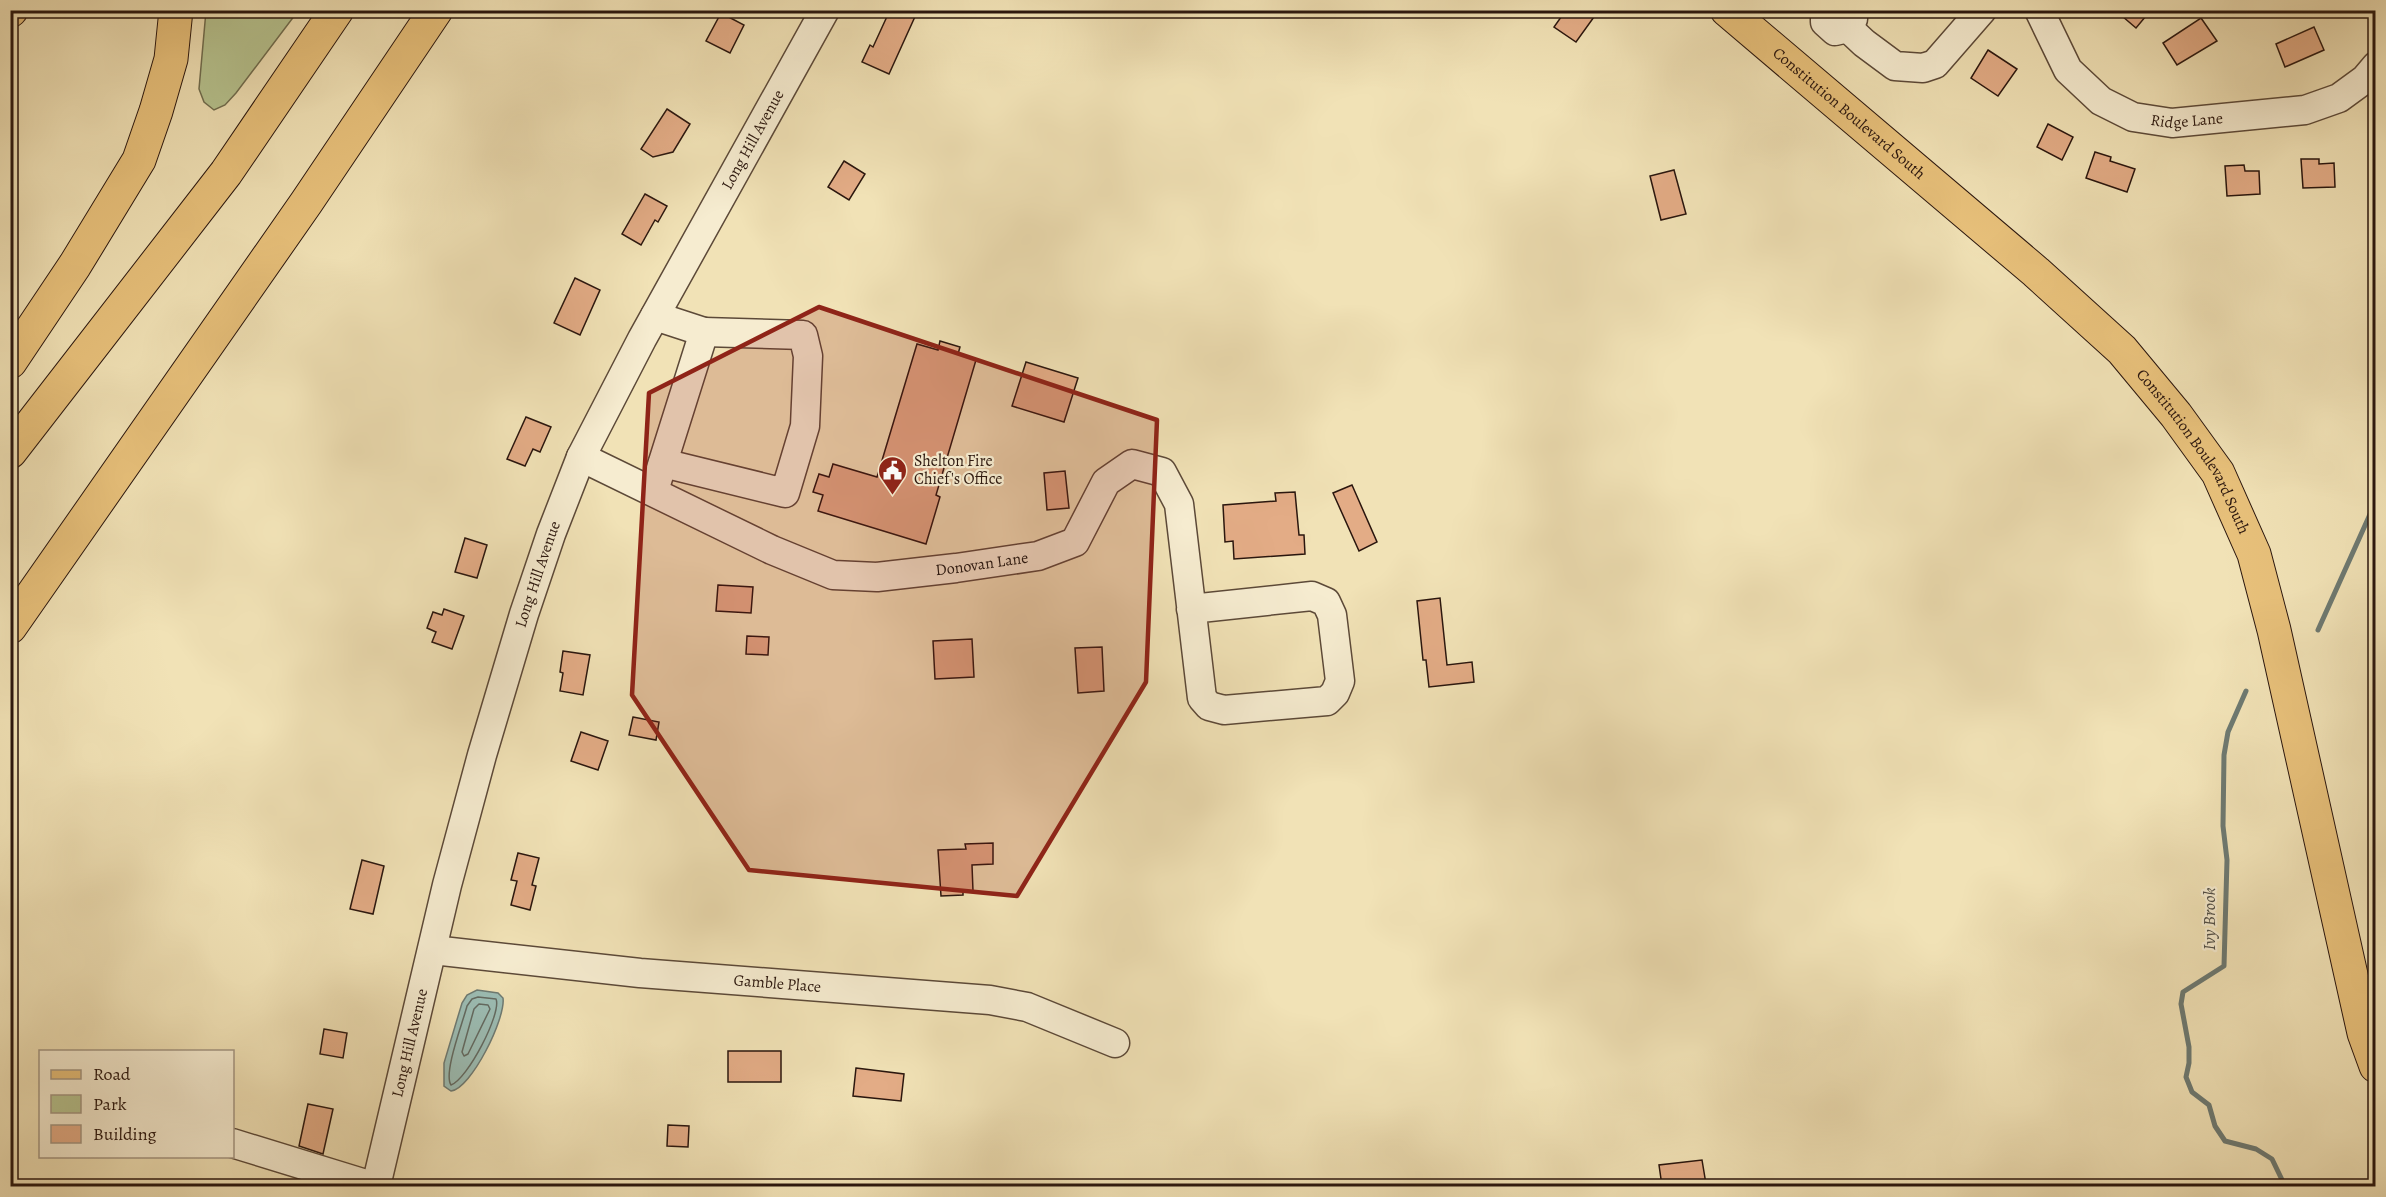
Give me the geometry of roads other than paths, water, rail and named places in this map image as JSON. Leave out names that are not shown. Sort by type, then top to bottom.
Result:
[{"type":"main road","points":[[10,362],[75,265],[139,160],[171,59],[176,10]]},
{"type":"main road","points":[[10,452],[226,173],[337,10]]},
{"type":"main road","points":[[10,627],[306,203],[436,10]]},
{"type":"main road","name":"Constitution Boulevard South","points":[[1727,10],[2036,272],[2122,350],[2176,415],[2218,473],[2254,554],[2274,630],[2364,1033],[2376,1066]]},
{"type":"street","name":"Long Hill Avenue","points":[[374,1186],[447,885],[476,777],[524,614],[581,457],[655,316],[825,10]]},
{"type":"street","points":[[1826,10],[1825,22],[1831,29],[1840,32],[1850,19],[1864,43],[1894,66],[1923,68],[1935,64],[1982,10]]},
{"type":"street","name":"Ridge Lane","points":[[2039,10],[2068,70],[2101,101],[2133,117],[2172,123],[2305,110],[2339,98],[2365,79],[2376,66]]},
{"type":"street","points":[[655,316],[704,332],[803,335],[807,356],[805,426],[785,493],[663,463]]},
{"type":"street","points":[[653,492],[704,332]]},
{"type":"street","name":"Donovan Lane","points":[[581,457],[772,550],[833,575],[877,577],[1038,556],[1075,542],[1106,482],[1132,464],[1162,472],[1179,504],[1197,668],[1202,698],[1209,706],[1224,710],[1327,701],[1335,693],[1340,681],[1332,615],[1326,602],[1312,596],[1191,609]]},
{"type":"street","name":"Gamble Place","points":[[433,950],[640,973],[990,1000],[1027,1007],[1115,1043]]},
{"type":"street","points":[[234,1144],[374,1186]]},
{"type":"water","points":[[477,990],[498,993],[503,998],[499,1021],[477,1066],[459,1087],[451,1091],[444,1086],[444,1063],[462,1003],[467,995]]},
{"type":"waterway","name":"Ivy Brook","points":[[2318,630],[2376,501]]},
{"type":"waterway","name":"Ivy Brook","points":[[2246,691],[2228,732],[2224,755],[2223,826],[2227,860],[2224,966],[2183,992],[2181,1004],[2189,1047],[2186,1077],[2192,1092],[2209,1105],[2215,1126],[2225,1141],[2256,1149],[2272,1159],[2285,1186]]},
{"type":"place","name":"Shelton Fire Chief's Office","points":[[893,496]]}]
